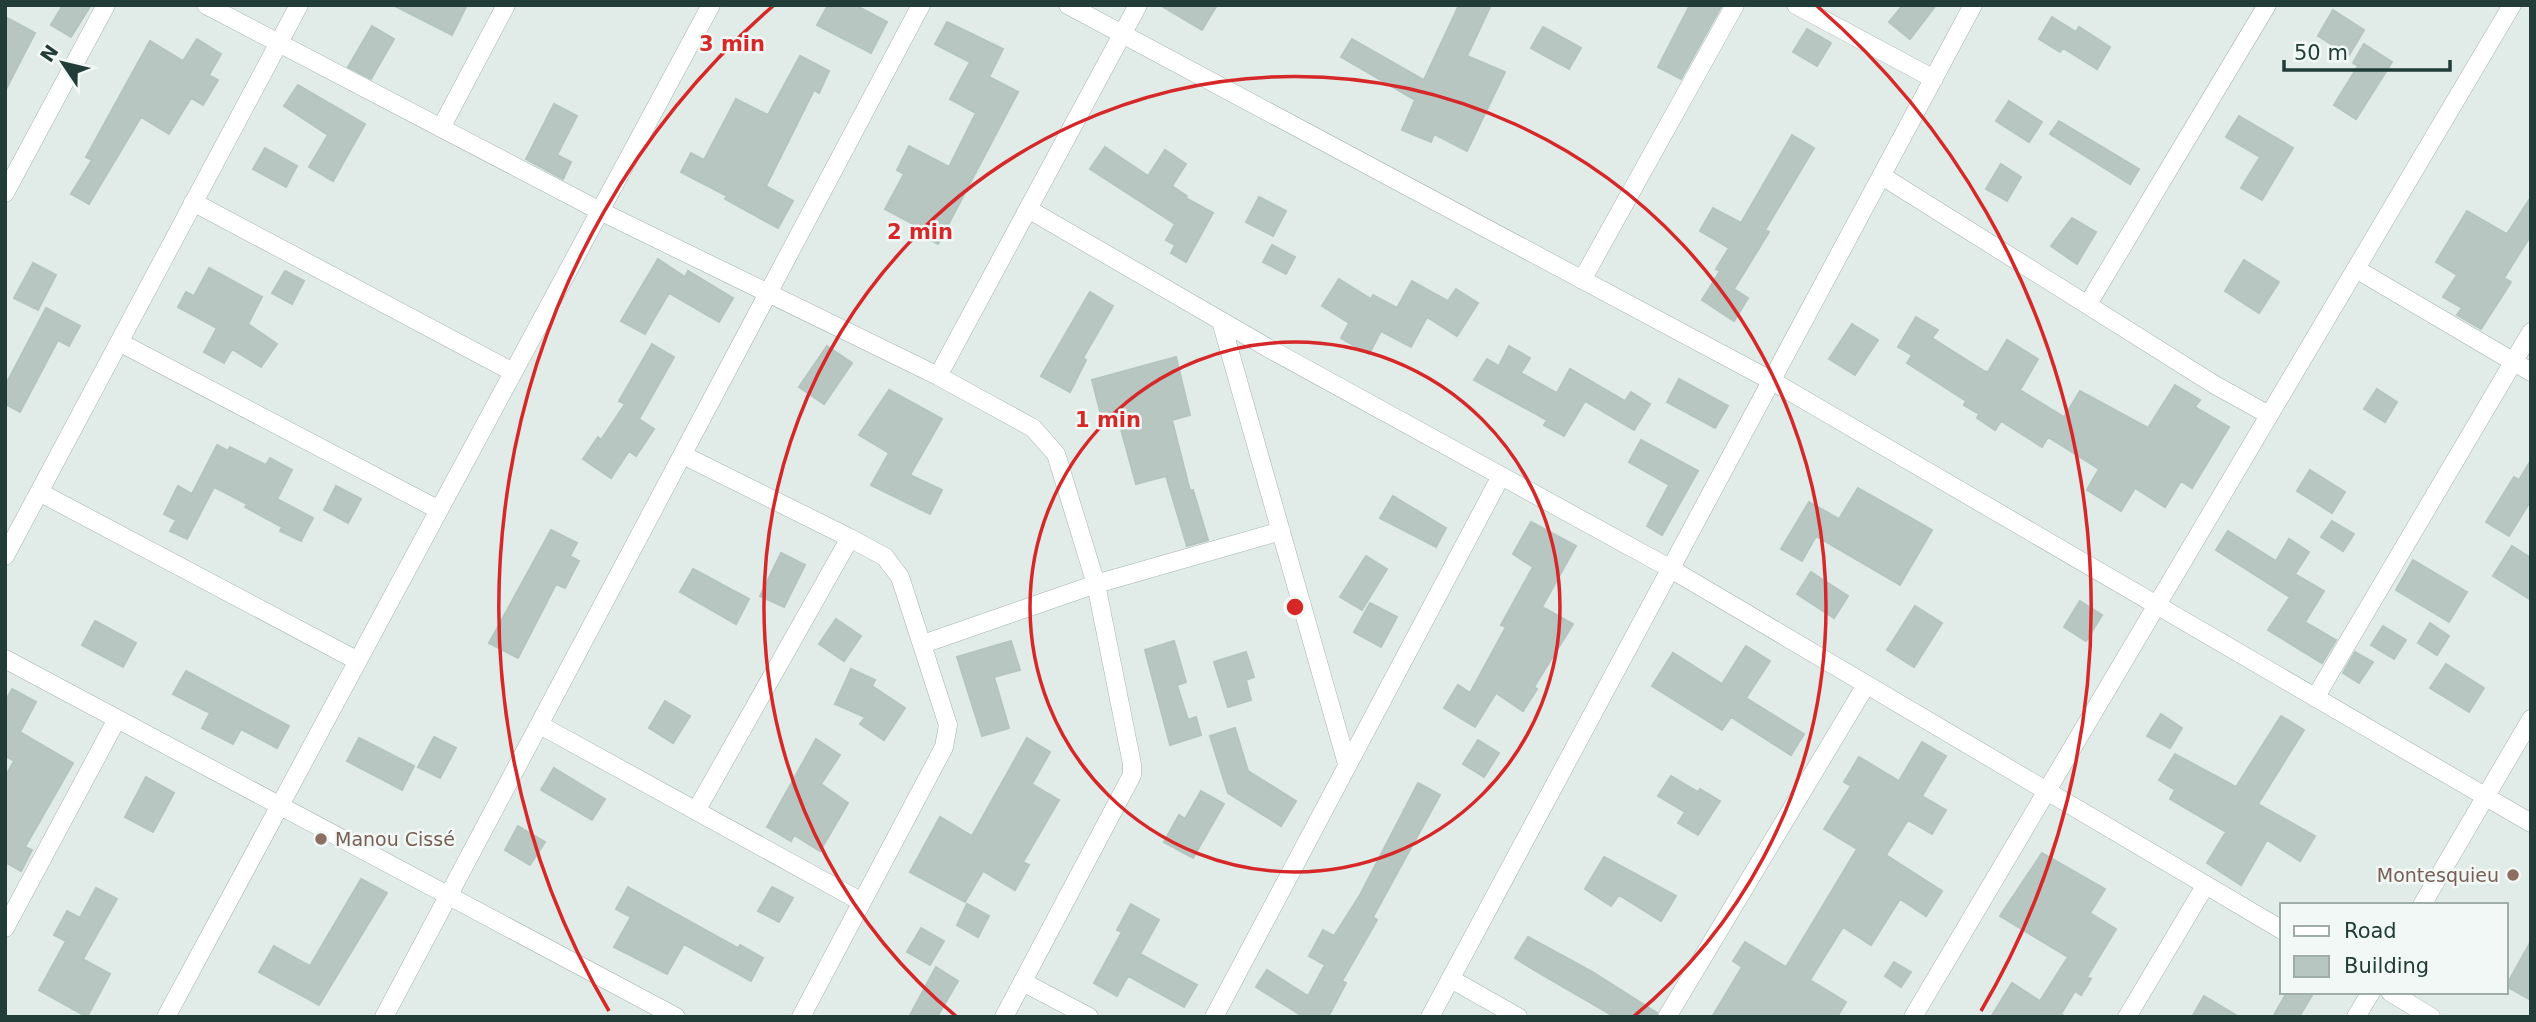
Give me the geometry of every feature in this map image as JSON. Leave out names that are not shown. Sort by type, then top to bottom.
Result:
[{"type":"street","points":[[5,193],[106,5]]},
{"type":"street","points":[[206,5],[600,211],[938,376],[1033,428],[1045,439],[1056,454],[1096,584],[1132,775],[1128,788],[1004,1017]]},
{"type":"street","points":[[5,555],[299,5]]},
{"type":"street","points":[[441,128],[506,5]]},
{"type":"street","points":[[166,1017],[711,5]]},
{"type":"street","points":[[384,1017],[921,5]]},
{"type":"street","points":[[1068,5],[1772,381],[2531,823]]},
{"type":"street","points":[[938,376],[1139,5]]},
{"type":"street","points":[[1582,280],[1735,5]]},
{"type":"street","points":[[1796,5],[1934,79]]},
{"type":"street","points":[[1430,1017],[1973,5]]},
{"type":"street","points":[[2088,304],[2267,5]]},
{"type":"street","points":[[1913,1017],[2512,5]]},
{"type":"street","points":[[1882,176],[2269,415]]},
{"type":"street","points":[[193,202],[513,372]]},
{"type":"street","points":[[1028,209],[1221,321],[1671,569],[2280,929]]},
{"type":"street","points":[[2356,269],[2531,372]]},
{"type":"street","points":[[1221,321],[1347,764]]},
{"type":"street","points":[[2315,698],[2531,332]]},
{"type":"street","points":[[119,342],[439,510]]},
{"type":"street","points":[[682,455],[850,538],[893,565],[901,576],[948,724],[947,735],[801,1017]]},
{"type":"street","points":[[1214,1017],[1501,476]]},
{"type":"street","points":[[39,492],[358,661]]},
{"type":"street","points":[[923,644],[1096,584],[1281,531]]},
{"type":"street","points":[[696,811],[850,538]]},
{"type":"street","points":[[5,659],[676,1017]]},
{"type":"street","points":[[1667,1017],[1866,685]]},
{"type":"street","points":[[5,928],[117,719]]},
{"type":"street","points":[[2423,903],[2531,719]]},
{"type":"street","points":[[540,724],[860,901]]},
{"type":"street","points":[[2127,1017],[2205,886]]},
{"type":"street","points":[[1451,979],[1518,1017]]},
{"type":"street","points":[[1023,982],[1090,1017]]},
{"type":"street","points":[[2356,1017],[2370,994]]},
{"type":"street","points":[[2393,994],[2431,1017]]},
{"type":"building","points":[[63,5],[91,5],[71,37],[51,25]]},
{"type":"building","points":[[393,5],[467,5],[452,35]]},
{"type":"building","points":[[828,5],[855,5],[887,22],[871,53],[817,25]]},
{"type":"building","points":[[1160,5],[1217,5],[1202,30]]},
{"type":"building","points":[[1459,5],[1491,5],[1467,56],[1505,72],[1467,151],[1434,134],[1431,142],[1402,130],[1415,100],[1341,57],[1352,39],[1424,80]]},
{"type":"building","points":[[1690,5],[1722,5],[1681,79],[1658,67]]},
{"type":"building","points":[[1903,5],[1936,5],[1910,39],[1889,22]]},
{"type":"building","points":[[2333,10],[2364,30],[2349,55],[2318,36]]},
{"type":"building","points":[[5,17],[35,33],[5,91]]},
{"type":"building","points":[[2052,17],[2076,32],[2079,27],[2110,47],[2097,69],[2063,48],[2060,52],[2039,39]]},
{"type":"building","points":[[947,22],[1003,49],[989,77],[1018,92],[938,244],[912,231],[915,225],[885,209],[904,174],[897,170],[909,146],[949,167],[976,113],[950,99],[970,62],[935,44]]},
{"type":"building","points":[[372,26],[394,39],[371,79],[348,67]]},
{"type":"building","points":[[1543,27],[1581,48],[1569,69],[1531,48]]},
{"type":"building","points":[[1807,29],[1831,43],[1817,66],[1793,52]]},
{"type":"building","points":[[197,39],[221,54],[209,75],[218,80],[203,105],[191,98],[169,134],[141,117],[89,204],[71,194],[92,160],[86,157],[150,41],[183,61]]},
{"type":"building","points":[[2364,44],[2392,62],[2356,119],[2334,105],[2358,66],[2353,63]]},
{"type":"building","points":[[800,56],[829,71],[819,93],[814,90],[766,186],[793,201],[778,228],[725,199],[727,196],[681,172],[691,153],[704,160],[736,99],[768,115]]},
{"type":"building","points":[[298,85],[365,124],[333,181],[309,167],[328,135],[284,106]]},
{"type":"building","points":[[2009,101],[2042,122],[2029,142],[1996,121]]},
{"type":"building","points":[[554,104],[577,116],[557,155],[571,162],[563,179],[526,159]]},
{"type":"building","points":[[2239,116],[2293,148],[2262,200],[2241,188],[2260,157],[2226,137]]},
{"type":"building","points":[[2059,121],[2139,169],[2130,184],[2050,134]]},
{"type":"building","points":[[1792,135],[1814,148],[1765,230],[1769,232],[1734,289],[1748,298],[1734,321],[1702,300],[1720,271],[1716,269],[1729,248],[1700,231],[1713,208],[1741,223]]},
{"type":"building","points":[[1105,147],[1148,176],[1165,150],[1186,164],[1172,186],[1187,196],[1186,198],[1213,213],[1186,262],[1171,253],[1175,245],[1166,240],[1175,224],[1090,169]]},
{"type":"building","points":[[265,148],[297,166],[286,187],[253,169]]},
{"type":"building","points":[[2001,164],[2021,177],[2007,201],[1986,189]]},
{"type":"building","points":[[1259,197],[1286,211],[1273,236],[1246,222]]},
{"type":"building","points":[[2531,197],[2531,235],[2504,278],[2511,282],[2481,329],[2457,315],[2462,308],[2443,297],[2457,275],[2436,262],[2467,211],[2507,234]]},
{"type":"building","points":[[2072,218],[2096,232],[2077,264],[2051,246]]},
{"type":"building","points":[[1272,245],[1295,257],[1286,274],[1263,262]]},
{"type":"building","points":[[658,259],[685,277],[688,271],[733,298],[719,322],[669,293],[645,334],[621,321]]},
{"type":"building","points":[[2244,260],[2279,282],[2259,313],[2225,291]]},
{"type":"building","points":[[33,263],[56,275],[38,310],[14,298]]},
{"type":"building","points":[[209,268],[262,297],[248,324],[277,344],[261,367],[232,349],[224,363],[204,352],[217,328],[178,307],[186,292],[194,296]]},
{"type":"building","points":[[285,271],[304,281],[292,304],[272,293]]},
{"type":"building","points":[[1339,279],[1371,299],[1373,295],[1397,308],[1412,281],[1448,301],[1456,289],[1478,303],[1457,336],[1427,317],[1411,347],[1381,331],[1369,354],[1341,338],[1349,323],[1322,306]]},
{"type":"building","points":[[1090,292],[1113,306],[1083,358],[1086,360],[1070,392],[1041,376]]},
{"type":"building","points":[[46,308],[80,326],[69,346],[58,340],[20,412],[5,404],[5,386]]},
{"type":"building","points":[[1916,317],[1938,330],[1932,338],[1984,371],[1988,372],[2007,340],[2038,359],[2020,390],[2064,417],[2080,391],[2148,428],[2175,385],[2200,400],[2195,407],[2229,427],[2192,488],[2181,481],[2165,507],[2135,488],[2121,511],[2087,490],[2099,469],[2048,437],[2042,447],[2001,421],[1995,430],[1977,418],[1979,414],[1964,405],[1966,401],[1907,363],[1912,355],[1898,347]]},
{"type":"building","points":[[1852,324],[1878,340],[1855,375],[1829,359]]},
{"type":"building","points":[[652,344],[674,357],[639,419],[654,429],[636,456],[629,451],[611,478],[583,459],[598,437],[601,440],[625,404],[619,401]]},
{"type":"building","points":[[827,346],[852,363],[824,404],[799,387]]},
{"type":"building","points":[[1509,346],[1530,358],[1521,373],[1557,393],[1570,369],[1625,401],[1631,392],[1650,404],[1634,430],[1585,401],[1564,436],[1544,425],[1547,420],[1474,380],[1487,359],[1499,366]]},
{"type":"building","points":[[1176,357],[1190,415],[1172,420],[1190,491],[1193,490],[1208,540],[1187,546],[1166,476],[1136,484],[1116,411],[1101,415],[1092,380]]},
{"type":"building","points":[[1679,379],[1728,406],[1715,428],[1667,402]]},
{"type":"building","points":[[2377,389],[2397,402],[2385,422],[2364,409]]},
{"type":"building","points":[[889,390],[942,419],[910,475],[942,490],[930,514],[871,485],[889,453],[859,435]]},
{"type":"building","points":[[1641,440],[1698,471],[1662,535],[1647,526],[1669,485],[1629,462]]},
{"type":"building","points":[[217,445],[228,451],[230,447],[266,465],[270,458],[292,470],[277,499],[313,518],[301,541],[280,531],[282,527],[245,507],[247,504],[214,487],[187,539],[170,531],[176,520],[164,514],[178,486],[192,494]]},
{"type":"building","points":[[2531,460],[2531,500],[2509,536],[2486,522],[2514,477],[2519,480]]},
{"type":"building","points":[[2310,470],[2345,492],[2332,513],[2297,491]]},
{"type":"building","points":[[336,486],[361,499],[348,523],[324,510]]},
{"type":"building","points":[[1858,488],[1932,530],[1900,585],[1816,536],[1802,561],[1781,549],[1809,502],[1839,519]]},
{"type":"building","points":[[1393,496],[1446,528],[1436,547],[1380,518]]},
{"type":"building","points":[[2332,521],[2354,534],[2343,551],[2321,537]]},
{"type":"building","points":[[1531,522],[1576,546],[1542,607],[1573,624],[1534,687],[1537,689],[1523,711],[1496,693],[1475,727],[1444,708],[1458,685],[1470,693],[1506,627],[1501,625],[1533,567],[1513,554]]},
{"type":"building","points":[[551,530],[577,543],[570,556],[579,561],[565,588],[556,584],[518,658],[489,643]]},
{"type":"building","points":[[2228,531],[2276,561],[2289,539],[2309,552],[2295,574],[2324,591],[2305,622],[2336,640],[2322,663],[2268,630],[2290,597],[2216,550]]},
{"type":"building","points":[[2512,546],[2531,558],[2531,600],[2493,576]]},
{"type":"building","points":[[781,553],[805,565],[784,607],[760,596]]},
{"type":"building","points":[[1366,556],[1387,569],[1362,610],[1340,597]]},
{"type":"building","points":[[2413,560],[2467,592],[2449,622],[2396,590]]},
{"type":"building","points":[[693,569],[749,599],[736,624],[680,592]]},
{"type":"building","points":[[1811,572],[1848,596],[1834,618],[1797,594]]},
{"type":"building","points":[[2080,601],[2102,615],[2086,641],[2064,627]]},
{"type":"building","points":[[1370,603],[1397,617],[1381,647],[1354,632]]},
{"type":"building","points":[[1915,606],[1942,623],[1914,667],[1887,650]]},
{"type":"building","points":[[836,619],[861,636],[844,661],[819,644]]},
{"type":"building","points":[[95,621],[136,643],[123,667],[82,645]]},
{"type":"building","points":[[2430,623],[2449,636],[2437,655],[2418,643]]},
{"type":"building","points":[[2383,626],[2406,640],[2394,659],[2371,645]]},
{"type":"building","points":[[1011,641],[1020,670],[994,677],[1009,728],[982,736],[957,657]]},
{"type":"building","points":[[1174,641],[1186,682],[1177,685],[1188,720],[1196,717],[1201,735],[1170,745],[1145,650]]},
{"type":"building","points":[[1746,646],[1770,661],[1746,698],[1804,734],[1791,755],[1731,717],[1722,730],[1652,686],[1673,653],[1722,684]]},
{"type":"building","points":[[1246,652],[1254,677],[1246,680],[1251,700],[1228,707],[1214,662]]},
{"type":"building","points":[[2355,652],[2373,662],[2359,683],[2343,673]]},
{"type":"building","points":[[2446,664],[2484,688],[2469,712],[2430,688]]},
{"type":"building","points":[[851,669],[875,680],[872,686],[905,708],[884,740],[860,724],[865,717],[835,704]]},
{"type":"building","points":[[186,671],[289,726],[277,748],[241,729],[233,744],[202,728],[210,713],[173,694]]},
{"type":"building","points":[[12,689],[36,702],[20,732],[73,763],[25,847],[32,850],[21,871],[5,862],[5,777],[14,761],[7,757],[5,759],[5,702]]},
{"type":"building","points":[[665,701],[690,716],[673,743],[649,728]]},
{"type":"building","points":[[2161,714],[2182,728],[2170,748],[2147,736]]},
{"type":"building","points":[[2281,716],[2304,730],[2258,804],[2315,836],[2300,861],[2267,840],[2241,885],[2207,863],[2226,832],[2170,799],[2175,790],[2159,780],[2175,754],[2236,787]]},
{"type":"building","points":[[1235,728],[1248,771],[1296,801],[1281,826],[1228,793],[1210,736]]},
{"type":"building","points":[[434,737],[456,748],[440,778],[418,767]]},
{"type":"building","points":[[359,738],[414,766],[402,790],[347,761]]},
{"type":"building","points":[[1027,738],[1050,752],[1032,784],[1059,800],[1023,862],[1029,865],[1015,890],[983,871],[965,902],[910,872],[940,817],[972,836]]},
{"type":"building","points":[[816,739],[840,755],[821,784],[848,803],[820,851],[794,835],[791,841],[767,827]]},
{"type":"building","points":[[1478,740],[1499,753],[1484,777],[1463,764]]},
{"type":"building","points":[[1922,742],[1946,756],[1922,796],[1946,810],[1932,834],[1908,820],[1886,855],[1942,891],[1926,916],[1900,899],[1871,945],[1843,927],[1810,980],[1846,1002],[1837,1017],[1712,1017],[1742,967],[1733,961],[1745,942],[1786,967],[1857,849],[1824,829],[1851,786],[1844,782],[1859,757],[1899,781]]},
{"type":"building","points":[[554,768],[605,799],[592,820],[541,790]]},
{"type":"building","points":[[1671,776],[1720,801],[1698,835],[1678,823],[1685,812],[1658,796]]},
{"type":"building","points":[[146,777],[174,793],[153,832],[125,817]]},
{"type":"building","points":[[1418,783],[1440,795],[1373,917],[1377,920],[1342,981],[1346,983],[1328,1017],[1304,1017],[1256,987],[1267,970],[1308,996],[1325,965],[1309,956],[1323,930],[1334,936],[1360,895]]},
{"type":"building","points":[[1201,791],[1224,804],[1193,858],[1164,842],[1179,815],[1185,819]]},
{"type":"building","points":[[518,826],[545,842],[530,865],[505,850]]},
{"type":"building","points":[[2042,853],[2105,889],[2090,913],[2116,929],[2087,977],[2091,979],[2081,995],[2075,991],[2061,1014],[2066,1017],[1991,1017],[2012,983],[2040,1001],[2068,957],[2000,916]]},
{"type":"building","points":[[1604,857],[1676,896],[1661,921],[1619,895],[1611,906],[1585,889]]},
{"type":"building","points":[[361,879],[387,893],[319,1005],[259,972],[274,946],[310,966]]},
{"type":"building","points":[[628,887],[738,948],[740,945],[763,958],[751,981],[684,944],[667,974],[614,947],[631,917],[616,909]]},
{"type":"building","points":[[772,887],[793,898],[779,922],[758,911]]},
{"type":"building","points":[[96,888],[117,899],[83,959],[110,974],[87,1017],[39,990],[66,941],[54,935],[67,911],[80,918]]},
{"type":"building","points":[[967,904],[989,916],[978,937],[957,925]]},
{"type":"building","points":[[1131,904],[1159,920],[1140,954],[1197,985],[1184,1007],[1128,976],[1117,996],[1094,983],[1122,932],[1117,930]]},
{"type":"building","points":[[921,928],[944,941],[930,965],[907,952]]},
{"type":"building","points":[[1528,937],[1591,971],[1657,1013],[1656,1017],[1615,1017],[1534,970],[1515,958]]},
{"type":"building","points":[[2531,941],[2531,1000],[2508,987],[2508,982]]},
{"type":"building","points":[[1894,962],[1911,972],[1901,987],[1885,976]]},
{"type":"building","points":[[936,967],[958,981],[937,1017],[909,1017]]},
{"type":"building","points":[[2286,994],[2313,994],[2299,1017],[2273,1017]]},
{"type":"building","points":[[2204,996],[2239,1017],[2192,1017]]},
{"type":"place","name":"Manou Cissé","points":[[321,839]]},
{"type":"place","name":"Montesquieu","points":[[2513,875]]}]
